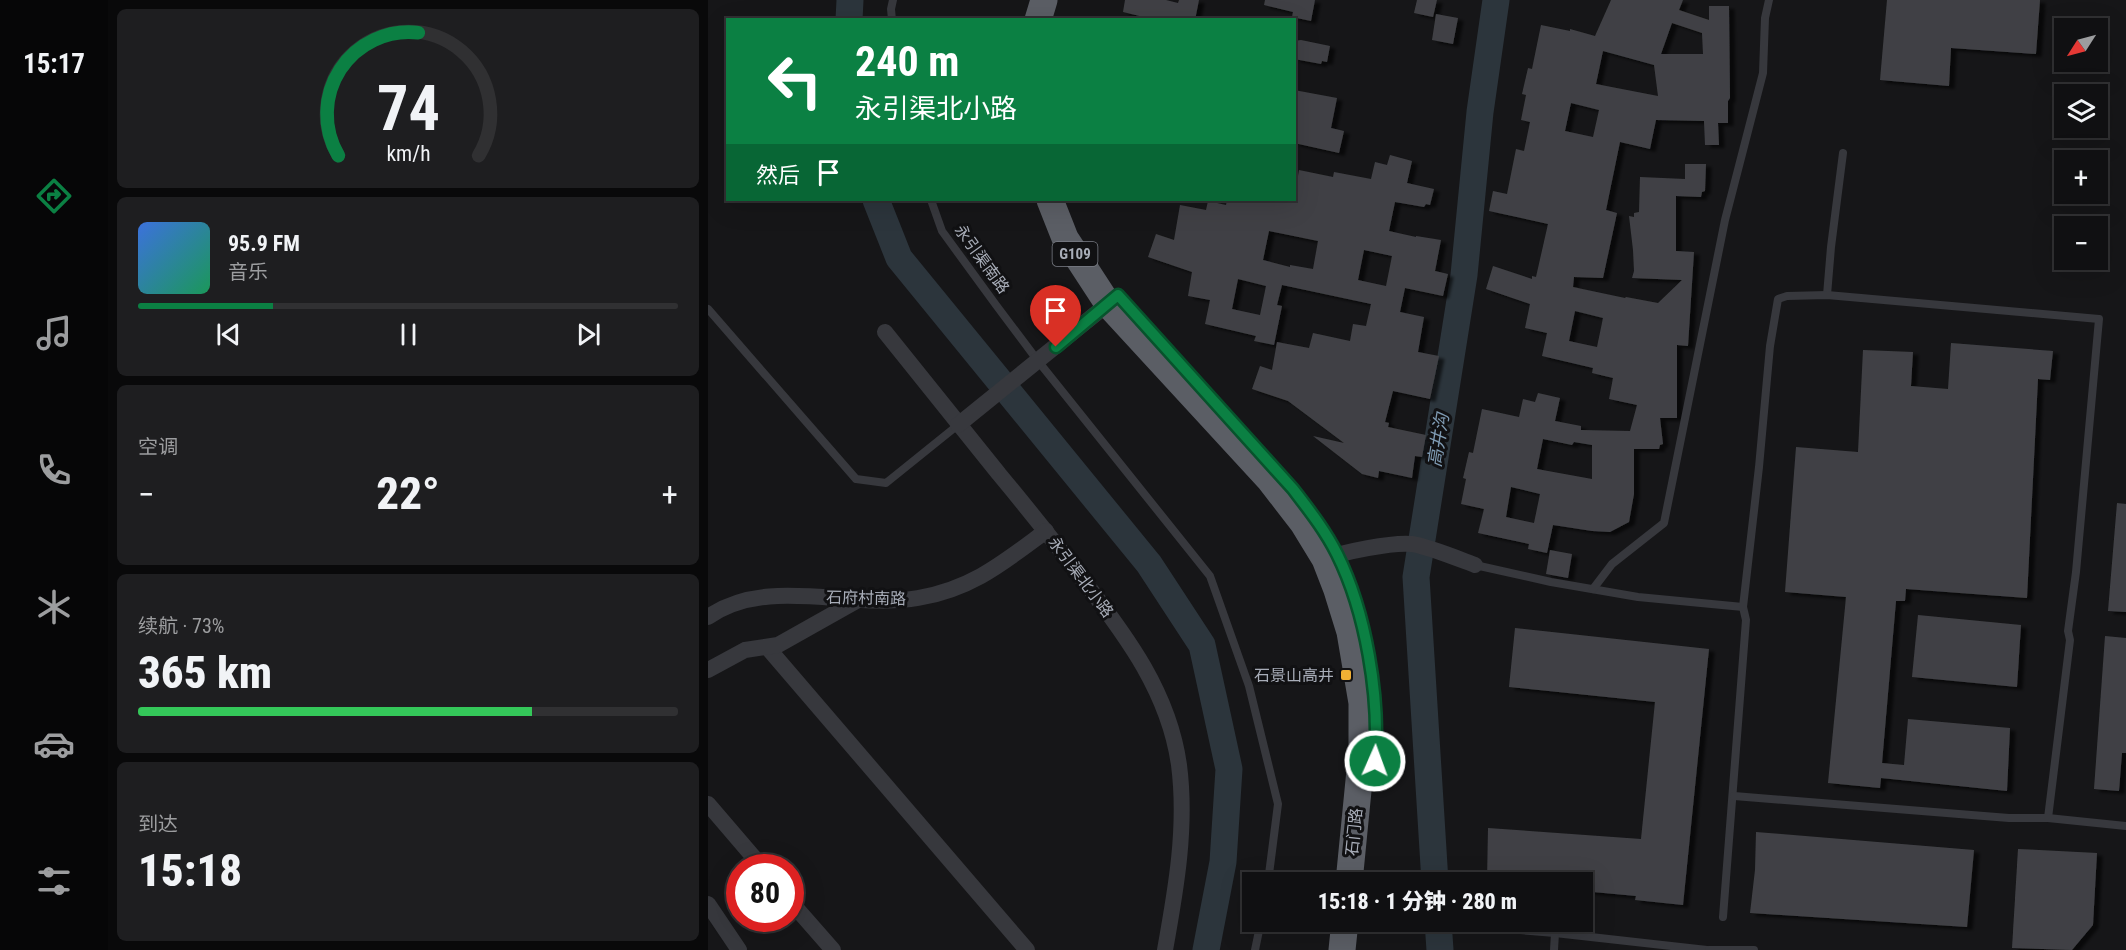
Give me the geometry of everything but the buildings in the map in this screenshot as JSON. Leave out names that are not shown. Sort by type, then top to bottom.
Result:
[{"type":"highway","points":[[1039,18],[1044,0]]},
{"type":"highway","points":[[1052,18],[1057,0]]},
{"type":"highway","name":"石门路","points":[[1050,201],[1065,237],[1113,300],[1269,479],[1331,557],[1351,587],[1369,660],[1375,700],[1377,740],[1365,872]]},
{"type":"highway","name":"石门路","points":[[1066,201],[1080,235],[1113,300]]},
{"type":"highway","name":"石门路","points":[[1331,557],[1337,590],[1350,632],[1362,704],[1362,750],[1350,872]]},
{"type":"highway","points":[[1342,950],[1344,932]]},
{"type":"highway","points":[[1356,950],[1358,932]]},
{"type":"street","points":[[964,421],[1113,300]]},
{"type":"street","name":"永引渠北小路","points":[[885,332],[964,421],[1119,627],[1157,690],[1171,729],[1179,765],[1182,824],[1174,900],[1165,950]]},
{"type":"street","name":"石府村南路","points":[[708,617],[740,602],[755,598],[782,596],[884,601],[917,598],[954,590],[980,577],[1046,531]]},
{"type":"street","points":[[1331,557],[1382,547],[1413,544],[1475,565]]},
{"type":"street","points":[[708,670],[745,650],[778,645],[859,600]]},
{"type":"street","points":[[767,647],[1027,950]]},
{"type":"street","points":[[708,804],[751,854]]},
{"type":"street","points":[[708,904],[739,950]]},
{"type":"street","points":[[804,917],[833,950]]},
{"type":"lane","points":[[892,18],[893,0]]},
{"type":"lane","points":[[1593,589],[1612,564],[1664,523],[1725,220],[1763,73],[1765,18],[1769,0]]},
{"type":"lane","points":[[1827,295],[1843,153]]},
{"type":"lane","name":"永引渠南路","points":[[931,201],[942,231],[1038,361],[1210,576],[1249,686],[1278,804],[1269,872]]},
{"type":"lane","points":[[1724,917],[1746,620],[1743,607],[1776,303],[1778,299],[1787,296],[1827,295],[2099,319],[2076,572],[2068,631],[2070,640],[2048,818]]},
{"type":"lane","points":[[708,309],[856,479],[886,483],[964,421]]},
{"type":"lane","points":[[1475,565],[1551,582],[1638,597],[1743,607]]},
{"type":"lane","points":[[1734,796],[2009,818],[2048,818],[2126,826]]},
{"type":"lane","points":[[1255,950],[1259,932]]},
{"type":"lane","points":[[1544,932],[1708,950],[1754,950]]},
{"type":"lane","points":[[1554,950],[1555,933]]},
{"type":"waterway","points":[[849,18],[850,0]]},
{"type":"waterway","name":"高井沟","points":[[1434,872],[1416,577],[1464,275],[1480,112],[1496,0]]},
{"type":"waterway","points":[[876,201],[899,258],[1149,564],[1202,645],[1229,769],[1223,862],[1206,950]]},
{"type":"waterway","name":"高井沟","points":[[1439,932],[1440,950]]},
{"type":"place","name":"石景山高井","points":[[1346,675]]},
{"type":"route","points":[[1056,347],[1118,295],[1293,489],[1318,521],[1337,554],[1351,587],[1360,620],[1375,700],[1377,740],[1375,761]]}]
